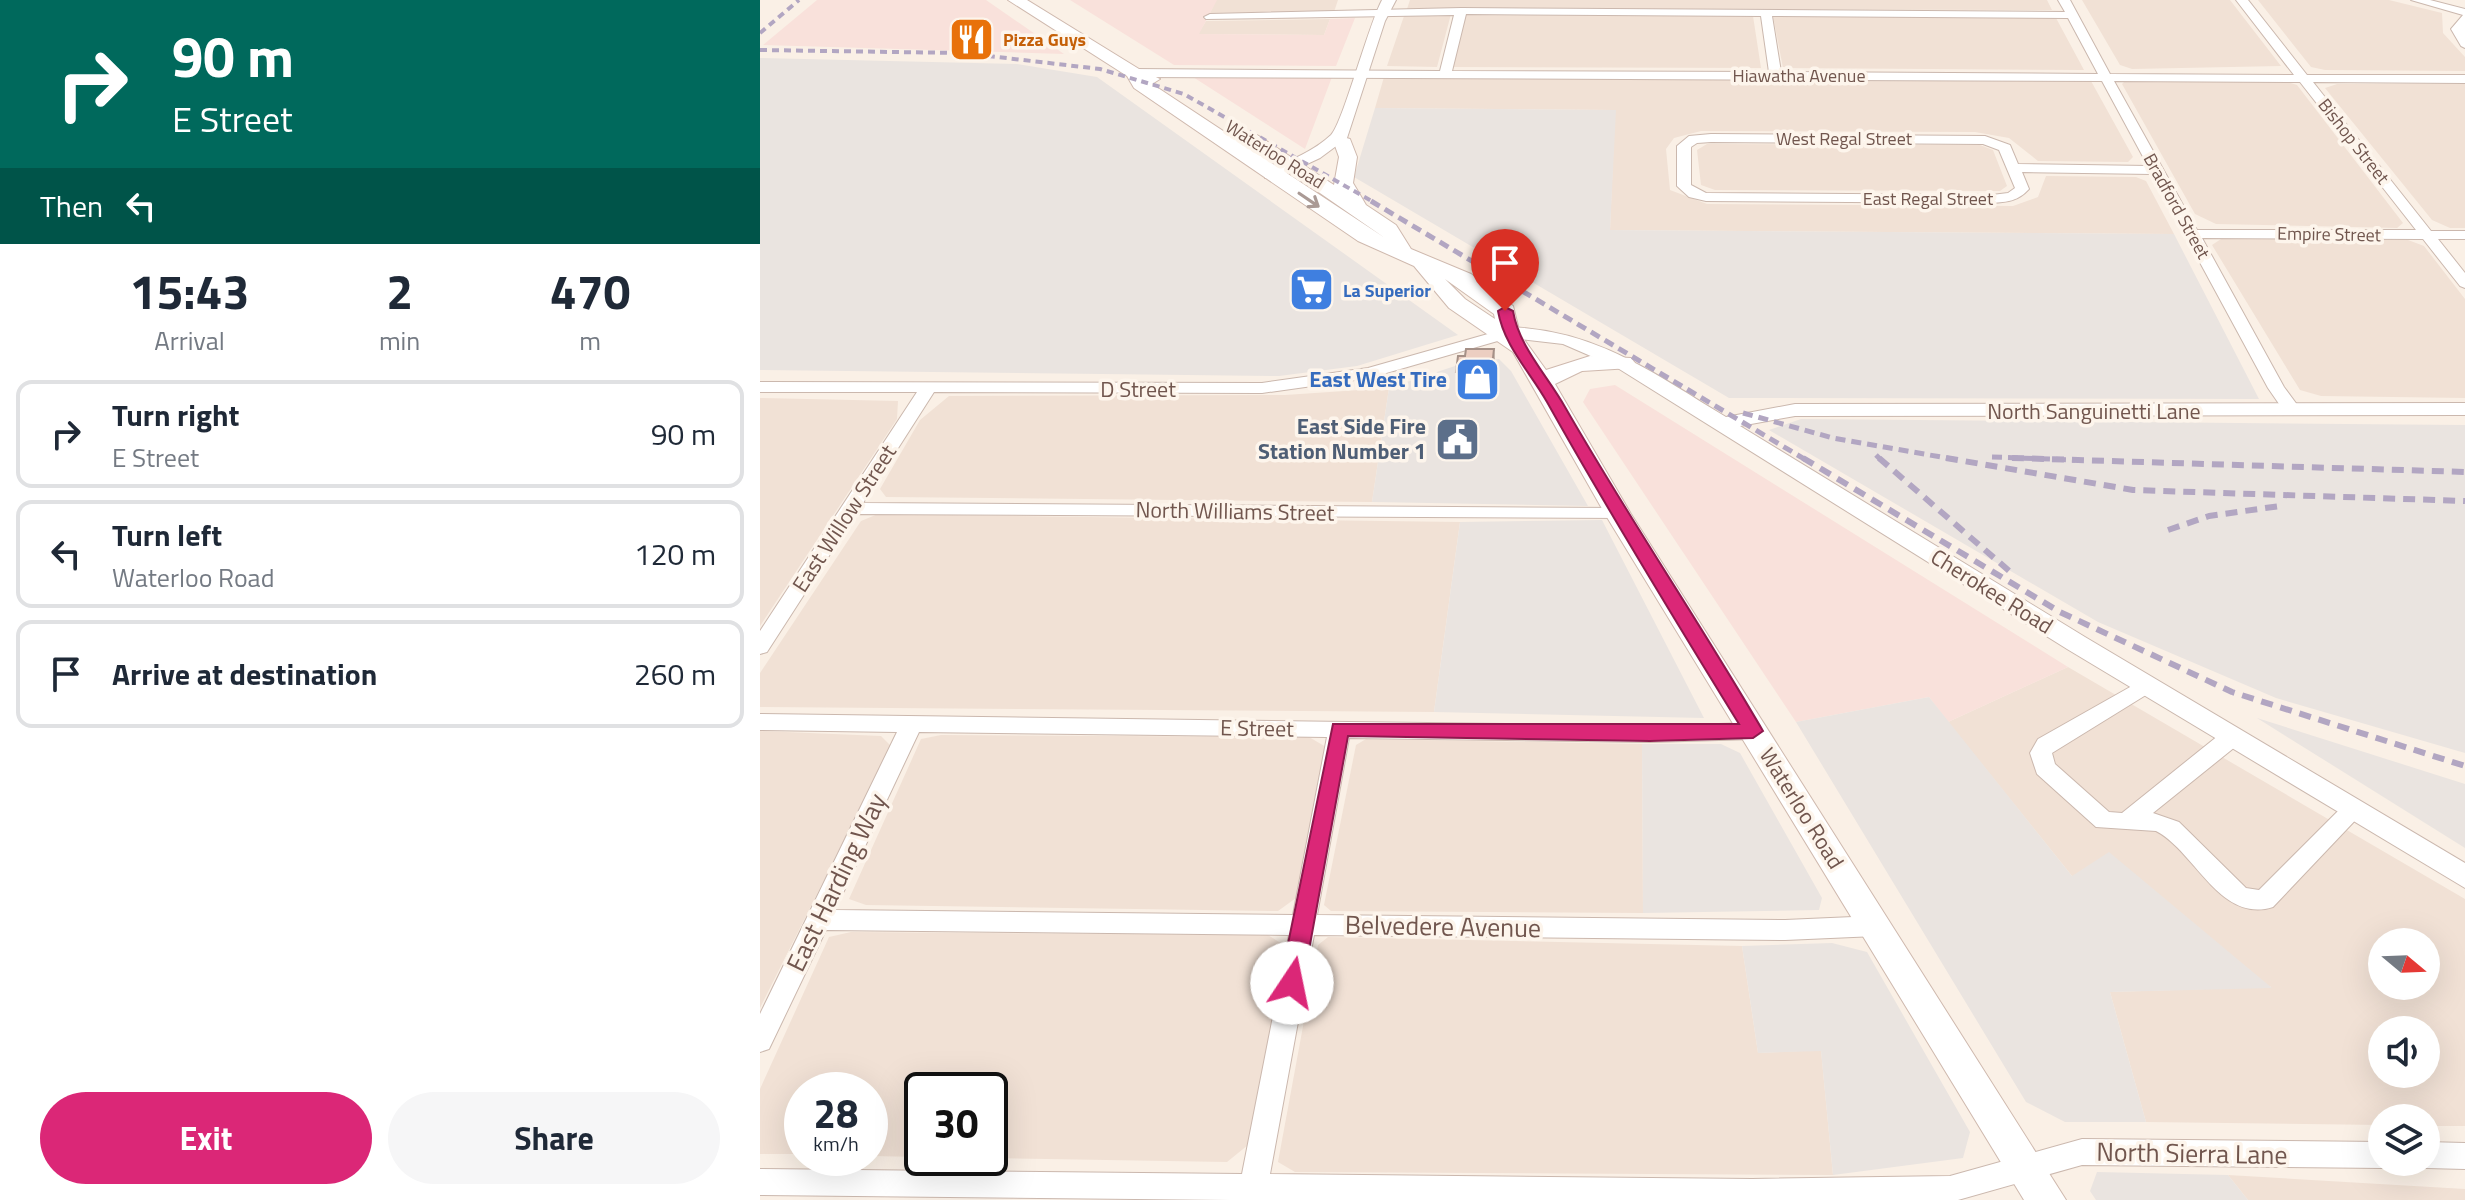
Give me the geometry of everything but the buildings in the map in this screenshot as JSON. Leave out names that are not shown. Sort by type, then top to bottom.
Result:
[{"type":"main road","name":"Waterloo Road","points":[[1016,0],[1133,73],[1155,80],[1297,168],[1389,229],[1404,252]]},
{"type":"main road","name":"Waterloo Road","points":[[1133,73],[1140,84],[1271,175],[1365,237],[1404,252],[1424,265],[1438,287],[1480,320],[1509,333],[1543,382],[1618,514],[2046,1200]]},
{"type":"main road","points":[[1342,139],[1348,157],[1343,183],[1358,208]]},
{"type":"main road","points":[[1543,382],[1562,369],[1582,363],[1623,363]]},
{"type":"street","points":[[1271,175],[1333,156],[1342,139],[1361,72],[1389,0]]},
{"type":"street","name":"Bradford Street","points":[[2064,0],[2292,410]]},
{"type":"street","name":"Bishop Street","points":[[2242,0],[2465,283]]},
{"type":"street","points":[[2417,0],[2465,12]]},
{"type":"street","points":[[1446,72],[1461,11]]},
{"type":"street","points":[[1210,17],[1461,11],[2072,15]]},
{"type":"street","points":[[1766,13],[1775,75]]},
{"type":"street","points":[[2465,18],[2457,29],[2465,44]]},
{"type":"street","name":"Hiawatha Avenue","points":[[1133,73],[1446,72],[2465,79]]},
{"type":"street","name":"West Regal Street","points":[[1683,169],[1685,144],[1711,138],[1985,140],[2005,148],[2014,168]]},
{"type":"street","name":"East Regal Street","points":[[1683,169],[1688,190],[1706,197],[1992,199],[2012,197],[2021,192],[2014,168],[2157,170]]},
{"type":"street","name":"Empire Street","points":[[2192,234],[2465,235]]},
{"type":"street","name":"Cherokee Road","points":[[1509,333],[1560,335],[1582,341],[1623,363],[2465,877]]},
{"type":"street","name":"D Street","points":[[760,387],[1159,390],[1299,385],[1380,371],[1509,333]]},
{"type":"street","name":"East Willow Street","points":[[760,647],[928,388]]},
{"type":"street","name":"North Sanguinetti Lane","points":[[1725,424],[1795,410],[2465,409]]},
{"type":"street","name":"North Williams Street","points":[[851,508],[1618,514]]},
{"type":"street","points":[[2146,685],[2046,745],[2041,753],[2045,768],[2104,821],[2159,822],[2171,828],[2239,896],[2264,900],[2353,810]]},
{"type":"street","name":"E Street","points":[[760,722],[1650,734],[1753,731]]},
{"type":"street","name":"East Harding Way","points":[[760,1041],[912,724]]},
{"type":"street","points":[[1252,1194],[1340,729]]},
{"type":"street","points":[[2126,823],[2232,737]]},
{"type":"street","name":"Belvedere Avenue","points":[[818,920],[1785,930],[1876,926]]},
{"type":"street","name":"North Sierra Lane","points":[[760,1182],[1252,1194],[1822,1195],[1950,1189],[2082,1152],[2368,1155]]},
{"type":"street","points":[[2440,1155],[2465,1156]]},
{"type":"shaded area","points":[[817,0],[986,0],[1064,54],[763,45]]},
{"type":"shaded area","points":[[1070,0],[1217,0],[1199,34],[1324,35],[1330,19],[1355,18],[1336,66],[1174,65]]},
{"type":"shaded area","points":[[1157,0],[1216,0],[1156,3]]},
{"type":"shaded area","points":[[1216,0],[1338,0],[1334,12],[1210,13]]},
{"type":"shaded area","points":[[1410,0],[2047,0],[2052,10],[1407,9]]},
{"type":"shaded area","points":[[2082,0],[2230,0],[2281,66],[2132,69],[2120,65]]},
{"type":"shaded area","points":[[2258,0],[2389,0],[2442,13],[2443,33],[2465,57],[2465,71],[2325,70],[2311,67]]},
{"type":"shaded area","points":[[1451,14],[1437,67],[1387,66],[1404,16]]},
{"type":"shaded area","points":[[1464,15],[1753,16],[1761,68],[1452,67]]},
{"type":"shaded area","points":[[1773,16],[2056,18],[2084,70],[1783,68]]},
{"type":"shaded area","points":[[1330,19],[1324,35],[1198,34],[1206,21]]},
{"type":"shaded area","points":[[760,58],[1017,64],[1097,77],[1458,335],[1357,366],[1279,376],[760,370]]},
{"type":"shaded area","points":[[1193,77],[1332,77],[1305,149]]},
{"type":"shaded area","points":[[1384,77],[2091,81],[2133,157],[2128,162],[2038,161],[2009,138],[1975,132],[1701,131],[1674,138],[1666,149],[1670,190],[1707,204],[2013,206],[2038,197],[2046,176],[2136,177],[2146,181],[2174,234],[1610,230],[1615,110],[1375,108]]},
{"type":"shaded area","points":[[2127,79],[2284,81],[2297,85],[2403,223],[2397,228],[2216,224],[2195,214],[2122,84]]},
{"type":"shaded area","points":[[2337,84],[2465,84],[2465,228],[2450,228],[2432,220],[2325,88]]},
{"type":"shaded area","points":[[1375,108],[1616,110],[1610,230],[2174,234],[2259,399],[1729,398],[1354,177]]},
{"type":"shaded area","points":[[1707,144],[1980,145],[1993,150],[2007,186],[2000,191],[1715,190],[1701,185],[1697,150]]},
{"type":"shaded area","points":[[2221,239],[2408,240],[2424,246],[2465,299],[2465,398],[2321,396],[2300,390],[2212,245]]},
{"type":"shaded area","points":[[1499,359],[1511,371],[1588,506],[1372,502],[1389,388],[1461,364]]},
{"type":"shaded area","points":[[1615,385],[2068,667],[1948,722],[1929,697],[1796,722],[1583,402],[1590,389]]},
{"type":"shaded area","points":[[1389,388],[1372,502],[886,497],[880,489],[920,420],[949,396],[1285,395]]},
{"type":"shaded area","points":[[760,398],[898,401],[897,419],[760,626]]},
{"type":"shaded area","points":[[1801,419],[2465,425],[2465,753],[2276,698],[2098,622],[1769,430]]},
{"type":"shaded area","points":[[878,514],[1460,522],[1434,712],[760,707],[760,673],[861,521]]},
{"type":"shaded area","points":[[1602,520],[1704,718],[1434,712],[1460,522]]},
{"type":"shaded area","points":[[2068,667],[2465,899],[2465,1126],[2440,1126],[2440,1104],[2368,1104],[2368,1125],[2146,1122],[2110,992],[2271,987],[2072,876],[1948,722]]},
{"type":"shaded area","points":[[1929,697],[2072,876],[2109,852],[2272,988],[2110,992],[2146,1122],[2065,1122],[2026,1102],[1796,722]]},
{"type":"shaded area","points":[[2257,718],[2465,784],[2465,848]]},
{"type":"shaded area","points":[[760,731],[881,736],[891,746],[760,1008]]},
{"type":"shaded area","points":[[941,735],[1309,737],[1326,747],[1296,898],[1278,911],[866,905],[849,899],[921,739]]},
{"type":"shaded area","points":[[1366,739],[1642,744],[1643,913],[1331,911],[1324,905],[1356,745]]},
{"type":"shaded area","points":[[1642,744],[1721,744],[1740,753],[1822,898],[1819,910],[1643,913]]},
{"type":"shaded area","points":[[851,932],[1268,935],[1287,947],[1248,1145],[1227,1162],[1008,1158],[1008,1072],[904,1072],[904,1157],[888,1156],[888,1072],[784,1072],[784,1154],[760,1154],[760,1089],[829,937]]},
{"type":"shaded area","points":[[1328,937],[1742,946],[1758,1053],[1821,1050],[1833,1175],[1295,1172],[1278,1162],[1318,945]]},
{"type":"shaded area","points":[[1832,943],[1867,952],[1970,1132],[1963,1158],[1833,1175],[1821,1051],[1758,1053],[1742,946]]},
{"type":"shaded area","points":[[2097,1172],[2228,1175],[2248,1200],[2096,1200],[2090,1191]]},
{"type":"shaded area","points":[[2228,1175],[2465,1189],[2465,1200],[2248,1200]]},
{"type":"railway","points":[[760,33],[799,0]]},
{"type":"railway","points":[[760,50],[963,53],[1100,69],[1184,94],[1375,203]]},
{"type":"railway","points":[[1371,201],[1806,460]]},
{"type":"railway","points":[[1743,413],[1833,438],[1958,460]]},
{"type":"railway","points":[[1876,455],[1879,458]]},
{"type":"railway","points":[[1992,457],[2065,460]]},
{"type":"railway","points":[[1803,458],[2060,612],[2232,692],[2465,766]]},
{"type":"railway","points":[[1879,458],[2015,576]]},
{"type":"railway","points":[[1946,458],[2133,490],[2465,501]]},
{"type":"railway","points":[[2012,458],[2065,460]]},
{"type":"railway","points":[[2065,460],[2465,472]]},
{"type":"railway","points":[[2065,460],[2075,460]]},
{"type":"railway","points":[[2168,530],[2209,516],[2280,506]]},
{"type":"place","name":"Pizza Guys","points":[[972,39]]},
{"type":"place","name":"La Superior","points":[[1312,290]]},
{"type":"place","name":"East West Tire","points":[[1478,379]]},
{"type":"place","name":"East Side Fire Station Number 1","points":[[1457,439]]},
{"type":"route","points":[[1292,983],[1340,729],[1650,734],[1753,731],[1618,514],[1523,349],[1509,333],[1505,311]]}]
